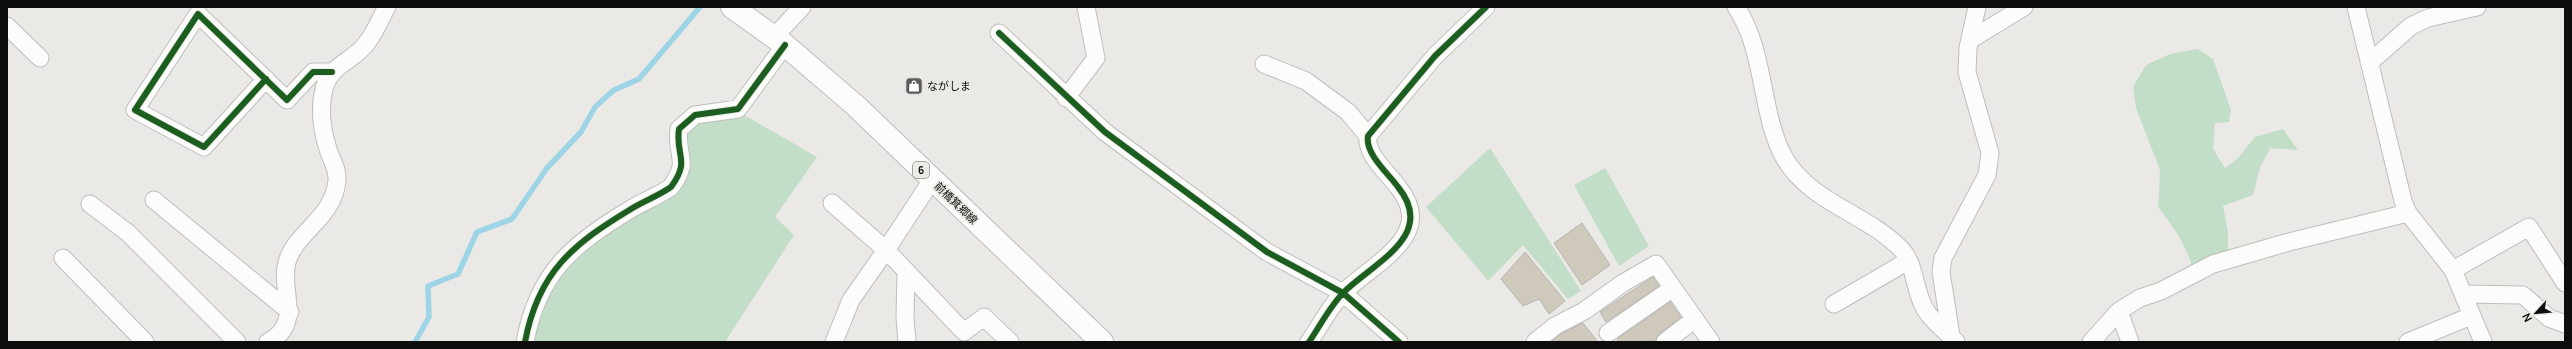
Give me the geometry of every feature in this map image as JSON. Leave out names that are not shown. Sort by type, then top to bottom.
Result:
[{"type":"main road","name":"前橋箕郷線","points":[[732,7],[779,41],[856,106],[1102,342]]},
{"type":"street","points":[[268,342],[280,333],[290,312],[286,276],[287,263],[292,251],[327,209],[334,198],[337,171],[328,151],[322,123],[323,90],[332,72],[366,45],[387,7]]},
{"type":"street","points":[[525,342],[533,306],[563,258],[588,237],[671,187],[679,176],[683,165],[677,141],[679,129],[696,115],[738,109],[779,41],[802,7]]},
{"type":"street","points":[[1066,98],[1096,58],[1086,7]]},
{"type":"street","points":[[1736,7],[1754,48],[1778,144],[1785,159],[1796,175],[1827,199],[1885,233],[1903,251],[1925,309],[1953,339]]},
{"type":"street","points":[[1953,339],[1941,272],[1943,258],[1987,175],[1990,165],[1990,153],[1967,72],[1970,40],[1977,7]]},
{"type":"street","points":[[1970,40],[2024,7]]},
{"type":"street","points":[[2356,7],[2397,181],[2408,213],[2453,270],[2465,294],[2483,342]]},
{"type":"street","points":[[2369,63],[2410,26],[2428,18],[2477,7]]},
{"type":"street","points":[[1309,342],[1343,293],[1402,241],[1412,221],[1411,209],[1401,190],[1371,152],[1367,144],[1368,136],[1436,56],[1478,10]]},
{"type":"street","points":[[266,79],[204,147],[135,110],[198,14],[266,79],[287,100],[313,72],[332,72]]},
{"type":"street","points":[[7,26],[40,58]]},
{"type":"street","points":[[999,33],[1066,98],[1105,132],[1267,252],[1343,293],[1399,342]]},
{"type":"street","points":[[1264,64],[1306,81],[1348,112],[1368,136]]},
{"type":"street","points":[[834,342],[851,300],[932,180]]},
{"type":"street","points":[[154,200],[290,312]]},
{"type":"street","points":[[832,203],[886,250],[964,332],[984,317],[1010,342]]},
{"type":"street","points":[[90,204],[128,233],[237,342]]},
{"type":"street","points":[[2091,342],[2119,311],[2140,298],[2161,291],[2212,264],[2289,242],[2408,213]]},
{"type":"street","points":[[2453,270],[2529,227],[2565,283]]},
{"type":"street","points":[[63,258],[145,342]]},
{"type":"street","points":[[1834,304],[1908,261]]},
{"type":"street","points":[[1535,342],[1555,326],[1584,312],[1623,283],[1656,264],[1711,342]]},
{"type":"street","points":[[906,271],[905,318],[907,342]]},
{"type":"street","points":[[1608,333],[1673,288]]},
{"type":"street","points":[[2465,294],[2523,295],[2549,318],[2565,324]]},
{"type":"street","points":[[2119,311],[2130,342]]},
{"type":"street","points":[[2408,342],[2472,316]]},
{"type":"street","points":[[1665,342],[1695,320]]},
{"type":"green space","points":[[2198,49],[2213,59],[2231,110],[2229,122],[2215,123],[2213,149],[2225,168],[2238,158],[2255,137],[2283,129],[2298,150],[2270,148],[2260,168],[2253,195],[2223,206],[2228,232],[2228,265],[2194,274],[2188,255],[2180,239],[2158,207],[2160,170],[2136,108],[2133,87],[2146,65],[2170,54]]},
{"type":"green space","points":[[744,115],[817,157],[775,217],[794,235],[725,342],[532,342],[539,309],[568,262],[634,215],[677,190],[686,179],[691,162],[684,135],[702,120]]},
{"type":"green space","points":[[1490,148],[1581,291],[1568,299],[1523,245],[1488,281],[1426,207]]},
{"type":"green space","points":[[1605,168],[1649,246],[1619,266],[1574,185]]},
{"type":"building","points":[[1582,223],[1610,265],[1582,285],[1554,243]]},
{"type":"building","points":[[1525,252],[1565,301],[1549,314],[1539,299],[1523,306],[1501,279]]},
{"type":"building","points":[[1653,277],[1659,286],[1606,322],[1600,312]]},
{"type":"building","points":[[1670,302],[1681,317],[1659,334],[1655,341],[1619,342],[1617,339]]},
{"type":"building","points":[[1583,323],[1598,342],[1551,342],[1560,334]]},
{"type":"waterway","points":[[415,342],[429,317],[428,286],[458,274],[477,232],[512,219],[547,168],[581,132],[595,107],[614,90],[639,79],[700,7]]},
{"type":"cycle path","points":[[1309,342],[1344,292],[1385,258],[1397,246],[1406,233],[1410,219],[1408,204],[1398,187],[1378,163],[1370,150],[1368,136],[1435,56],[1486,7]]},
{"type":"cycle path","points":[[266,79],[204,147],[135,110],[198,14],[287,100],[313,72],[332,72]]},
{"type":"cycle path","points":[[999,33],[1105,132],[1267,252],[1343,293],[1399,342]]},
{"type":"cycle path","points":[[525,342],[531,318],[539,297],[549,278],[561,262],[575,248],[610,222],[671,187],[677,178],[681,164],[678,138],[679,129],[695,115],[738,109],[785,45]]},
{"type":"place","name":"ながしま","points":[[914,86]]}]
